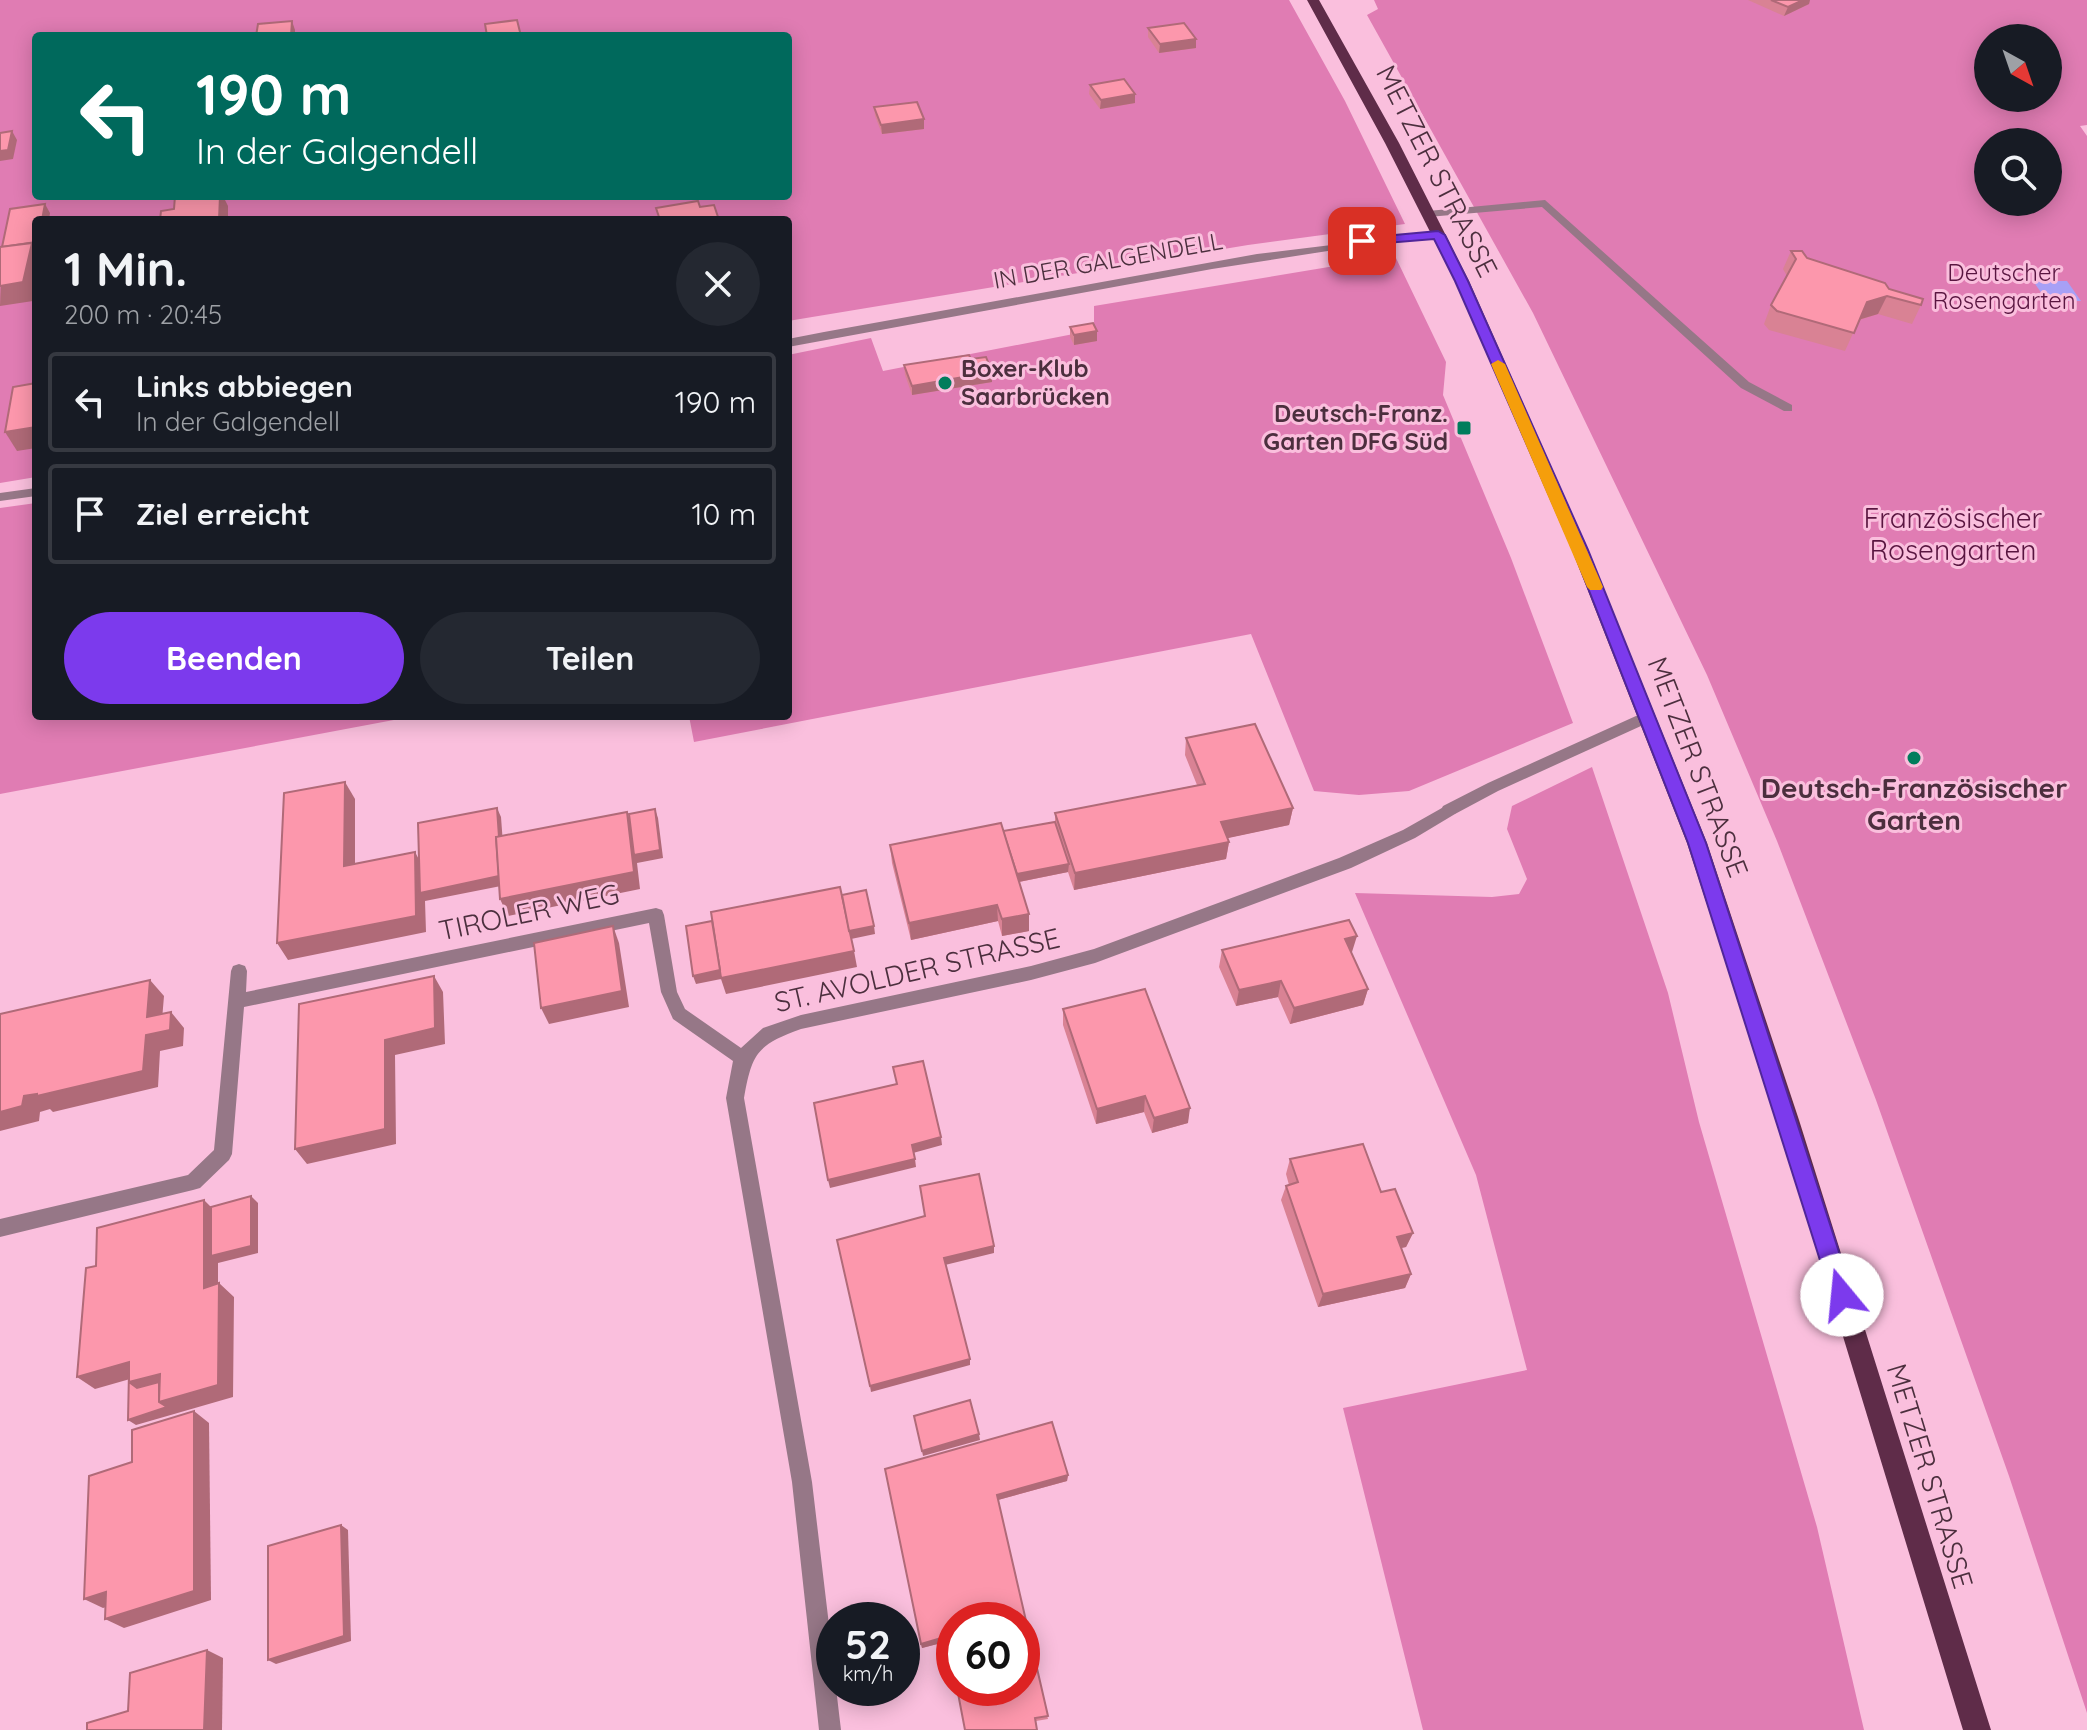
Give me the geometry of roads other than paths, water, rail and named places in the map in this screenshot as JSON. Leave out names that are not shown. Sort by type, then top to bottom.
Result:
[{"type":"main road","name":"METZER STRASSE","points":[[1313,0],[1462,281],[1580,550],[1697,843],[1742,977],[1977,1730]]},
{"type":"street","points":[[1428,214],[1545,203],[1745,385],[1788,408]]},
{"type":"street","name":"IN DER GALGENDELL","points":[[792,342],[1196,267],[1362,241],[1438,235]]},
{"type":"street","points":[[0,497],[32,493]]},
{"type":"street","name":"ST. AVOLDER STRASSE","points":[[742,1058],[769,1033],[801,1022],[1031,973],[1151,938],[1345,863],[1409,834],[1493,787],[1647,717]]},
{"type":"street","name":"TIROLER WEG","points":[[237,1001],[656,915],[669,992],[679,1014],[742,1058]]},
{"type":"street","points":[[0,1228],[193,1182],[223,1154],[239,971]]},
{"type":"street","points":[[742,1058],[735,1098],[802,1482],[830,1730]]},
{"type":"place","name":"Boxer-Klub Saarbrücken","points":[[945,383]]},
{"type":"place","name":"Deutsch-Franz. Garten DFG Süd","points":[[1464,428]]},
{"type":"place","name":"Deutsch-Französischer Garten","points":[[1914,758]]},
{"type":"park label","name":"Deutscher Rosengarten","points":[[2004,287]]},
{"type":"park label","name":"Französischer Rosengarten","points":[[1953,534]]}]
